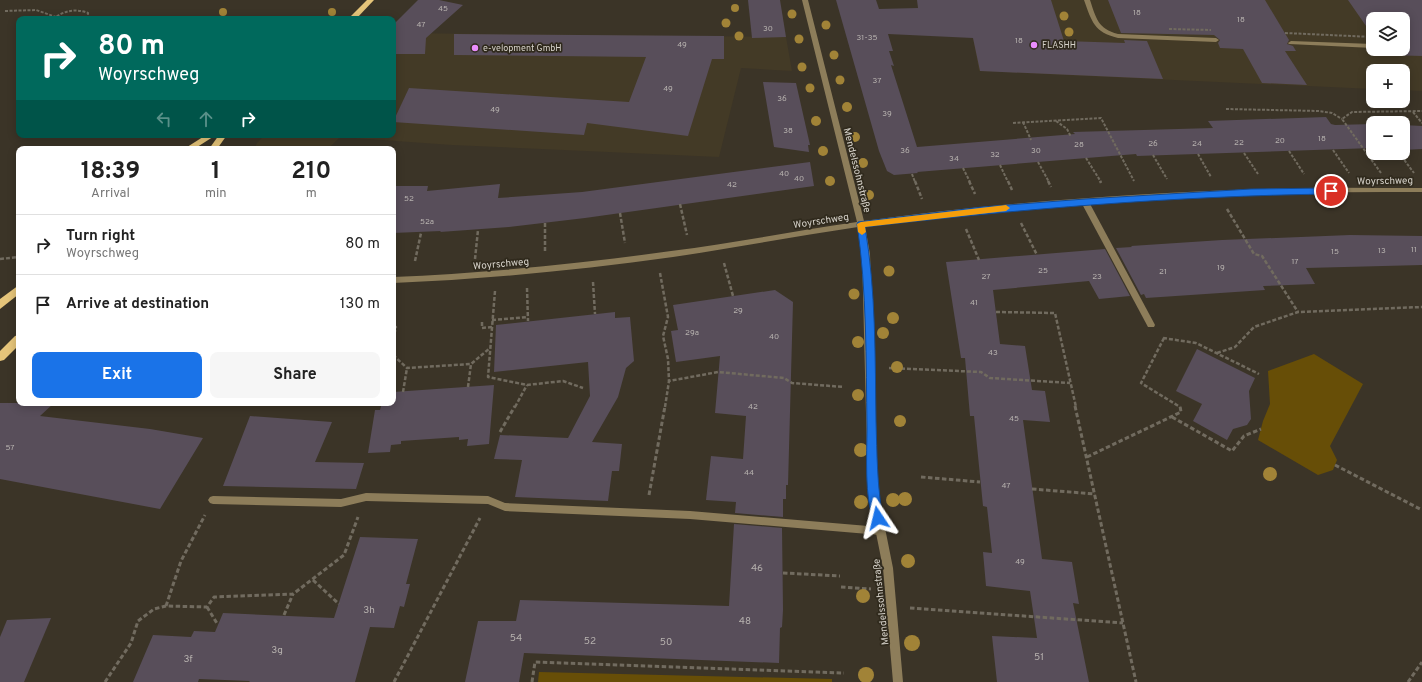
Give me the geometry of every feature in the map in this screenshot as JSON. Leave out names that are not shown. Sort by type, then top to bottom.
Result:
[{"type":"main road","points":[[355,16],[371,0]]},
{"type":"main road","points":[[193,146],[207,138]]},
{"type":"main road","points":[[0,306],[16,292]]},
{"type":"main road","points":[[0,357],[16,342]]},
{"type":"street","name":"Mendelssohnstraße","points":[[805,0],[861,224],[866,254],[873,493],[888,568],[898,682]]},
{"type":"street","points":[[1087,0],[1095,22],[1100,29],[1107,34],[1118,36],[1216,40]]},
{"type":"street","points":[[1291,43],[1366,46]]},
{"type":"street","name":"Woyrschweg","points":[[396,280],[562,268],[671,254],[861,224],[982,210],[1085,202],[1265,192],[1422,190]]},
{"type":"street","points":[[1085,202],[1151,326]]},
{"type":"street","points":[[213,500],[341,503],[366,497],[488,500],[505,507],[713,517],[880,531]]},
{"type":"path","points":[[5,11],[36,10],[53,16]]},
{"type":"path","points":[[58,16],[63,13],[78,10],[88,13],[88,16]]},
{"type":"path","points":[[1169,29],[1211,30]]},
{"type":"path","points":[[1285,33],[1366,36]]},
{"type":"path","points":[[1226,109],[1319,111],[1332,113],[1342,119],[1384,177]]},
{"type":"path","points":[[1413,111],[1422,123]]},
{"type":"path","points":[[1342,119],[1352,112],[1422,111]]},
{"type":"path","points":[[1013,123],[1101,118],[1136,184]]},
{"type":"path","points":[[1055,121],[1067,129],[1071,137]]},
{"type":"path","points":[[1023,122],[1031,140]]},
{"type":"path","points":[[1333,150],[1352,177]]},
{"type":"path","points":[[1289,151],[1306,178]]},
{"type":"path","points":[[1244,153],[1260,178]]},
{"type":"path","points":[[1198,154],[1213,179]]},
{"type":"path","points":[[1153,155],[1169,181]]},
{"type":"path","points":[[1086,158],[1102,186]]},
{"type":"path","points":[[1404,160],[1416,176]]},
{"type":"path","points":[[1038,162],[1052,189]]},
{"type":"path","points":[[1000,165],[1013,192]]},
{"type":"path","points":[[963,168],[976,196]]},
{"type":"path","points":[[912,174],[923,201]]},
{"type":"path","points":[[680,204],[687,236]]},
{"type":"path","points":[[1228,209],[1254,254],[1262,256],[1298,312]]},
{"type":"path","points":[[620,213],[625,245]]},
{"type":"path","points":[[545,223],[545,253]]},
{"type":"path","points":[[1021,223],[1037,255]]},
{"type":"path","points":[[966,229],[979,260]]},
{"type":"path","points":[[475,259],[478,230]]},
{"type":"path","points":[[414,263],[421,233]]},
{"type":"path","points":[[0,259],[16,257]]},
{"type":"path","points":[[724,261],[733,296]]},
{"type":"path","points":[[645,513],[669,380],[668,359],[664,336],[668,317],[660,270]]},
{"type":"path","points":[[592,280],[595,314]]},
{"type":"path","points":[[528,287],[528,321]]},
{"type":"path","points":[[495,291],[488,377],[527,385],[563,381],[583,388]]},
{"type":"path","points":[[1217,353],[1234,347],[1254,327],[1298,312],[1422,307]]},
{"type":"path","points":[[996,312],[1055,313],[1136,682]]},
{"type":"path","points":[[492,320],[528,317]]},
{"type":"path","points":[[482,322],[482,328],[492,327]]},
{"type":"path","points":[[1151,326],[1164,338],[1196,343],[1259,374]]},
{"type":"path","points":[[1087,457],[1172,418],[1181,412],[1180,405],[1141,383],[1164,338]]},
{"type":"path","points":[[396,358],[407,368],[471,364],[490,348]]},
{"type":"path","points":[[468,387],[471,364]]},
{"type":"path","points":[[870,367],[981,372],[990,378],[1070,383]]},
{"type":"path","points":[[403,392],[407,368]]},
{"type":"path","points":[[669,380],[718,372],[784,378],[792,383],[844,387]]},
{"type":"path","points":[[500,432],[527,385]]},
{"type":"path","points":[[1172,418],[1232,451],[1238,440],[1251,431],[1261,429]]},
{"type":"path","points":[[1335,465],[1422,510]]},
{"type":"path","points":[[921,477],[980,482]]},
{"type":"path","points":[[1032,490],[1095,494]]},
{"type":"path","points":[[284,615],[293,594],[344,556],[366,497]]},
{"type":"path","points":[[166,606],[181,561],[213,500]]},
{"type":"path","points":[[394,682],[488,500]]},
{"type":"path","points":[[783,573],[840,576]]},
{"type":"path","points":[[312,580],[339,604]]},
{"type":"path","points":[[841,587],[890,590]]},
{"type":"path","points":[[207,607],[214,596],[293,594]]},
{"type":"path","points":[[105,682],[131,643],[138,621],[154,609],[166,606],[207,607]]},
{"type":"path","points":[[207,607],[218,625]]},
{"type":"path","points":[[933,609],[1123,623]]},
{"type":"path","points":[[532,682],[535,662],[844,673]]},
{"type":"path","points":[[1408,682],[1422,662]]},
{"type":"shaded area","points":[[966,0],[1422,0],[1422,91],[1410,90],[1410,64],[1366,64],[1366,89],[979,71]]},
{"type":"shaded area","points":[[396,33],[786,37],[792,71],[741,68],[719,157],[452,145],[354,138],[396,138]]},
{"type":"shaded area","points":[[262,138],[339,138],[331,146],[256,146]]},
{"type":"shaded area","points":[[1314,354],[1363,384],[1330,446],[1337,460],[1333,470],[1318,475],[1258,440],[1263,421],[1270,404],[1268,371]]},
{"type":"shaded area","points":[[539,672],[832,679],[832,682],[538,682]]},
{"type":"building","points":[[418,0],[439,0],[463,5],[426,38],[425,54],[396,54],[396,22]]},
{"type":"building","points":[[748,0],[780,0],[786,37],[752,38]]},
{"type":"building","points":[[836,0],[876,0],[879,9],[918,8],[917,0],[1051,0],[1064,41],[1125,43],[1124,40],[1147,41],[1163,79],[980,71],[973,38],[888,34],[893,51],[889,51],[894,66],[891,65],[917,147],[1075,134],[1073,132],[1213,128],[1208,121],[1326,117],[1331,124],[1335,125],[1366,124],[1366,148],[1137,156],[1136,154],[894,175],[887,171],[879,151]]},
{"type":"building","points":[[1108,0],[1265,0],[1289,40],[1287,44],[1293,46],[1296,51],[1285,51],[1307,85],[1262,83],[1243,49],[1220,48],[1218,43],[1220,40],[1214,35],[1121,33]]},
{"type":"building","points":[[1348,0],[1422,0],[1422,56],[1410,56],[1410,12],[1366,12],[1366,26]]},
{"type":"building","points":[[454,34],[724,36],[724,59],[712,59],[688,136],[587,123],[584,135],[396,122],[396,116],[409,88],[629,102],[646,57],[454,55]]},
{"type":"building","points":[[763,82],[796,83],[810,145],[808,145],[809,152],[774,147]]},
{"type":"building","points":[[1410,125],[1422,126],[1422,149],[1410,150]]},
{"type":"building","points":[[810,162],[814,186],[585,218],[509,227],[440,232],[441,231],[396,233],[396,186],[428,186],[427,191],[500,184],[498,198],[582,192]]},
{"type":"building","points":[[1350,235],[1422,236],[1422,265],[1306,268],[1315,284],[1263,286],[1265,290],[1146,298],[1144,294],[1141,295],[1116,248],[1222,240]]},
{"type":"building","points":[[1105,249],[1130,296],[1099,299],[1089,281],[993,290],[1000,344],[1025,346],[1032,390],[1045,391],[1050,422],[1023,420],[1042,559],[1072,562],[1079,604],[1073,603],[1089,682],[997,682],[992,636],[1037,638],[1030,591],[986,586],[983,552],[992,553],[987,507],[983,506],[974,416],[970,416],[965,358],[961,358],[946,262]]},
{"type":"building","points":[[775,290],[793,302],[788,485],[786,485],[786,499],[783,499],[783,517],[735,513],[736,502],[706,500],[711,456],[743,459],[746,416],[715,413],[720,356],[676,362],[671,331],[678,330],[673,305]]},
{"type":"building","points":[[615,312],[615,318],[630,317],[634,361],[626,368],[618,397],[592,442],[622,444],[619,471],[612,471],[608,501],[515,497],[522,460],[494,459],[500,435],[568,438],[590,396],[588,362],[494,372],[496,325]]},
{"type":"building","points":[[1197,349],[1255,378],[1249,391],[1251,419],[1247,425],[1233,429],[1227,440],[1193,421],[1202,404],[1176,391]]},
{"type":"building","points":[[494,385],[489,444],[467,446],[468,439],[459,440],[459,437],[401,441],[401,444],[391,445],[390,452],[368,453],[375,410],[380,410],[381,406],[396,406],[396,392]]},
{"type":"building","points":[[0,403],[16,403],[16,406],[51,406],[40,416],[150,429],[203,438],[160,509],[0,479]]},
{"type":"building","points":[[250,416],[332,422],[315,462],[364,463],[356,489],[223,486]]},
{"type":"building","points":[[734,524],[782,528],[783,610],[782,627],[780,628],[779,663],[524,653],[519,682],[465,682],[478,621],[516,621],[520,600],[729,606]]},
{"type":"building","points":[[360,537],[418,539],[406,584],[410,584],[404,607],[400,606],[394,628],[370,627],[355,682],[249,682],[250,681],[199,679],[198,682],[133,682],[153,635],[191,637],[194,631],[215,632],[223,613],[334,618]]},
{"type":"building","points":[[51,618],[24,682],[0,682],[0,637],[7,620]]},
{"type":"slow traffic","points":[[862,232],[861,224],[1006,208]]},
{"type":"place","name":"FLASHH","points":[[1034,45]]},
{"type":"place","name":"e-velopment GmbH","points":[[475,48]]},
{"type":"route","points":[[878,518],[873,493],[866,254],[861,224],[982,210],[1085,202],[1251,192],[1331,191]]}]
